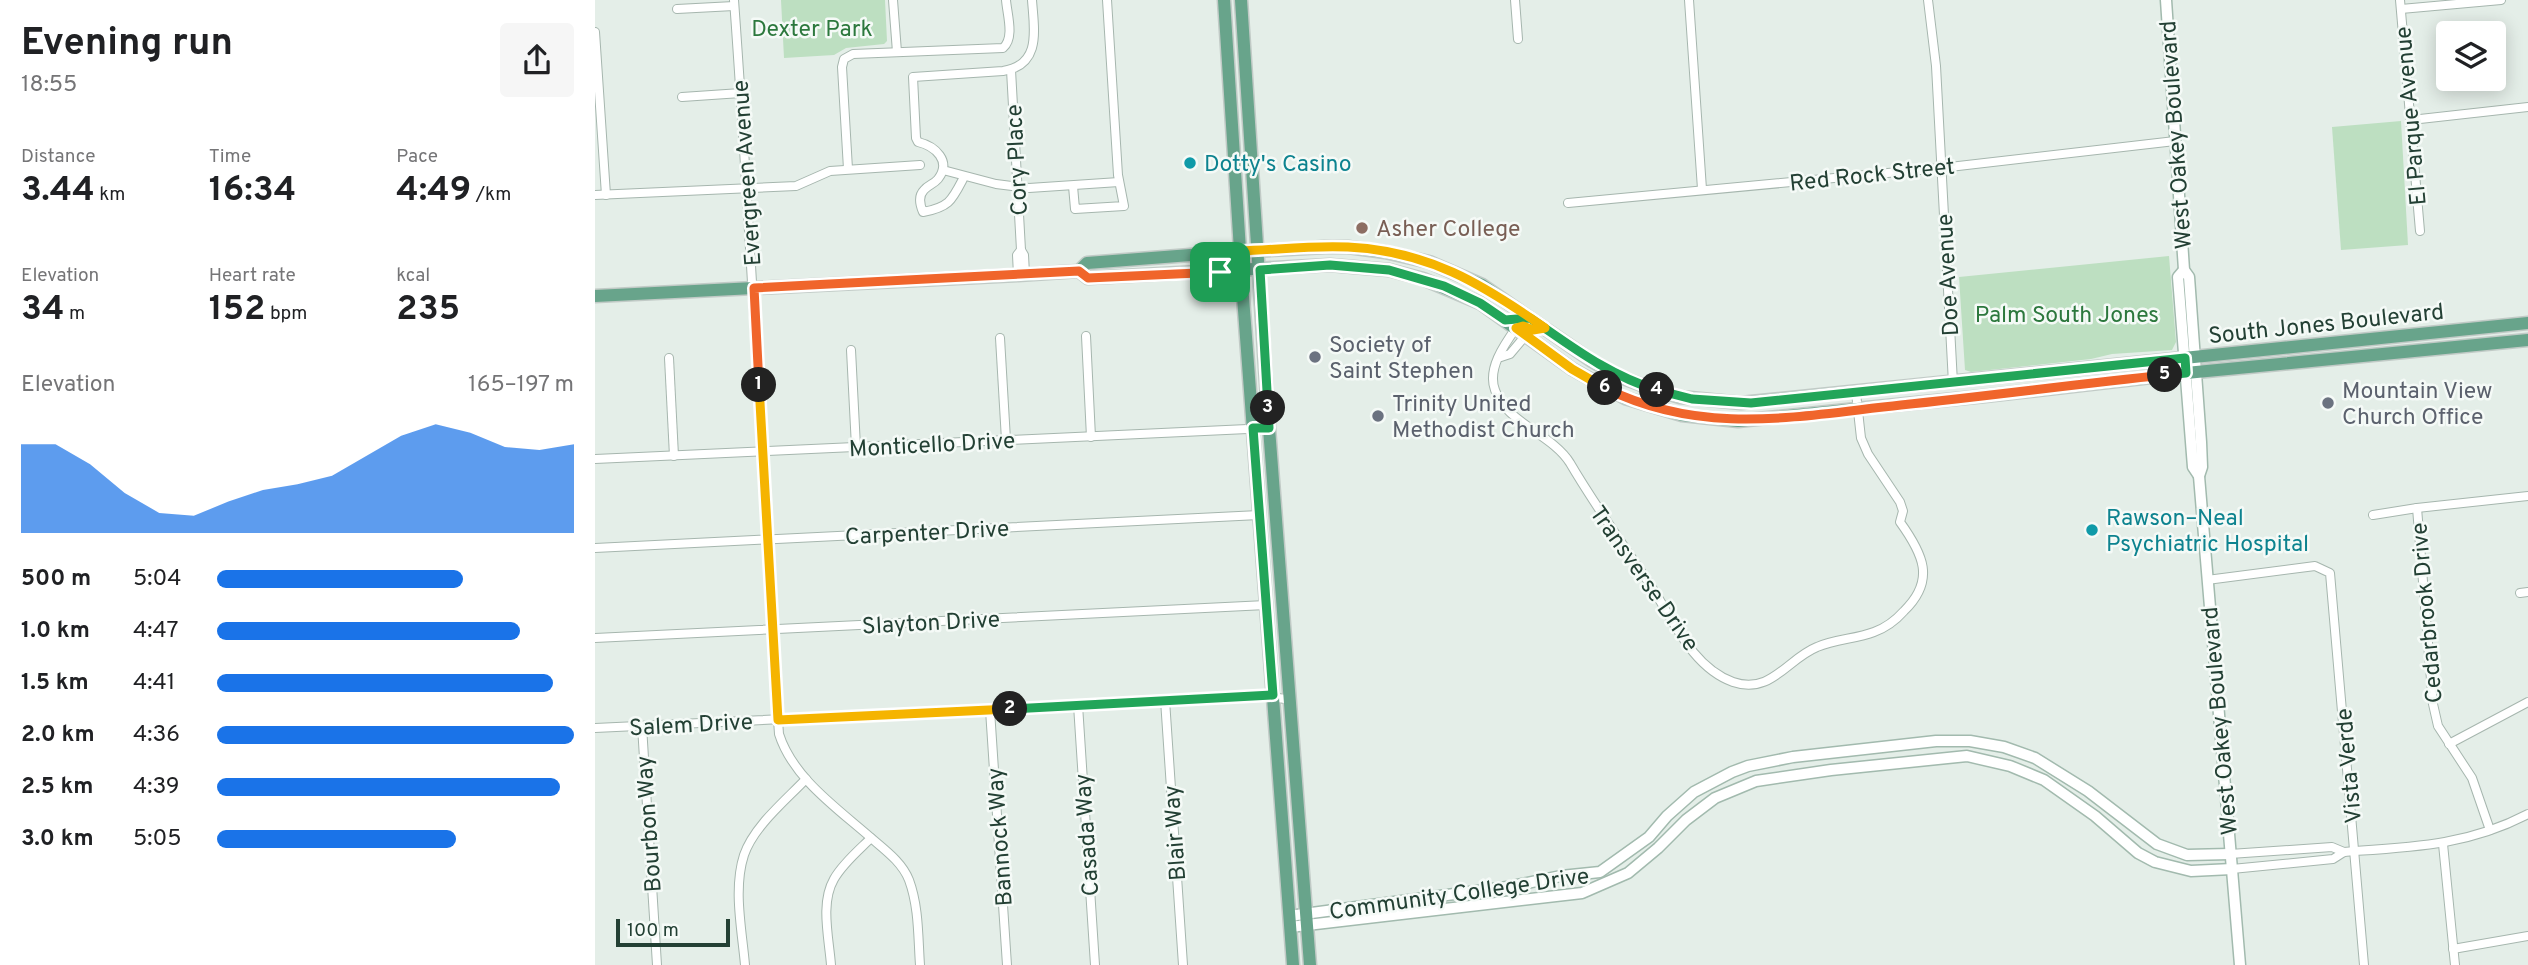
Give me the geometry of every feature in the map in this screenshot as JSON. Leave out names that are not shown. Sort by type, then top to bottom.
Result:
[{"type":"main road","points":[[1224,0],[1241,271],[1293,965]]},
{"type":"main road","points":[[1241,0],[1269,428],[1310,965]]},
{"type":"main road","name":"South Jones Boulevard","points":[[1079,271],[1087,263],[1240,251],[1347,247],[1407,257],[1429,262],[1469,278],[1507,300],[1592,361],[1618,376],[1665,393],[1711,401],[1751,403],[2528,323]]},
{"type":"main road","name":"South Jones Boulevard","points":[[595,296],[1079,271],[1088,278],[1330,265],[1389,270],[1444,286],[1480,303],[1572,369],[1625,398],[1667,411],[1708,419],[1753,420],[1858,410],[2191,372],[2528,340]]},
{"type":"main road","points":[[1505,320],[1530,318]]},
{"type":"main road","points":[[1521,331],[1523,326],[1533,330],[1545,328]]},
{"type":"main road","points":[[2427,334],[2427,350]]},
{"type":"main road","points":[[1708,419],[1711,401]]},
{"type":"main road","points":[[1258,489],[1269,522],[1278,531]]},
{"type":"street","points":[[893,0],[897,52]]},
{"type":"street","points":[[848,169],[843,59],[853,54],[985,47],[1000,49],[1008,44],[1010,34],[1006,0]]},
{"type":"street","points":[[964,177],[952,200],[940,209],[923,212],[920,205],[923,190],[934,183],[943,170],[940,155],[932,147],[918,142],[916,138],[912,77],[1011,70],[1022,64],[1034,47],[1032,0]]},
{"type":"street","points":[[1073,186],[1075,209],[1125,206],[1119,182],[1107,0]]},
{"type":"street","points":[[1515,0],[1518,39]]},
{"type":"street","points":[[1689,0],[1702,189]]},
{"type":"street","name":"Doe Avenue","points":[[1929,0],[1953,383]]},
{"type":"street","name":"West Oakey Boulevard","points":[[2166,0],[2184,270],[2189,277],[2193,467],[2199,476],[2240,965]]},
{"type":"street","points":[[2400,4],[2501,0]]},
{"type":"street","points":[[677,9],[734,3]]},
{"type":"street","name":"Evergreen Avenue","points":[[734,3],[754,288],[779,734],[787,755],[806,779],[896,859],[908,878],[915,900],[920,965]]},
{"type":"street","name":"El Parque Avenue","points":[[2400,4],[2420,231]]},
{"type":"street","points":[[595,32],[606,195]]},
{"type":"street","name":"Cory Place","points":[[1011,70],[1021,250],[1017,255],[1022,274]]},
{"type":"street","points":[[682,97],[741,93]]},
{"type":"street","points":[[2411,120],[2528,107]]},
{"type":"street","name":"Red Rock Street","points":[[1568,202],[1941,168],[2175,141]]},
{"type":"street","points":[[595,195],[796,186],[830,170],[920,165]]},
{"type":"street","points":[[943,170],[964,177],[1029,188],[1119,182]]},
{"type":"street","name":"Transverse Drive","points":[[1521,331],[1503,348],[1492,378],[1497,397],[1501,403],[1558,447],[1688,644],[1715,674],[1742,684],[1765,682],[1778,676],[1817,647],[1874,632],[1898,617],[1919,593],[1924,575],[1920,556],[1901,522],[1903,510],[1900,502],[1864,446],[1856,393]]},
{"type":"street","points":[[1086,336],[1091,437]]},
{"type":"street","points":[[1000,338],[1006,440]]},
{"type":"street","points":[[851,350],[856,447]]},
{"type":"street","points":[[669,358],[674,456]]},
{"type":"street","name":"Monticello Drive","points":[[595,460],[1269,428]]},
{"type":"street","points":[[2373,516],[2417,508],[2528,496]]},
{"type":"street","name":"Cedarbrook Drive","points":[[2417,508],[2433,704],[2438,726],[2472,778],[2490,830]]},
{"type":"street","name":"Carpenter Drive","points":[[595,548],[1259,516]]},
{"type":"street","name":"Vista Verde","points":[[2207,580],[2315,566],[2326,570],[2332,580],[2364,965]]},
{"type":"street","name":"Slayton Drive","points":[[595,638],[1266,605]]},
{"type":"street","name":"Salem Drive","points":[[595,728],[1273,695],[1291,700]]},
{"type":"street","name":"Blair Way","points":[[1165,700],[1183,965]]},
{"type":"street","points":[[2449,744],[2528,702]]},
{"type":"street","name":"Casada Way","points":[[1078,705],[1095,965]]},
{"type":"street","name":"Bannock Way","points":[[990,710],[1007,965]]},
{"type":"street","name":"Bourbon Way","points":[[642,726],[657,965]]},
{"type":"street","name":"Community College Drive","points":[[1307,920],[1561,876],[1600,872],[1649,837],[1667,816],[1694,792],[1748,766],[1793,757],[1911,744],[1970,741],[2017,751],[2063,774],[2157,844],[2187,855],[2230,854]]},
{"type":"street","points":[[1911,744],[1911,761]]},
{"type":"street","points":[[2010,766],[2017,751]]},
{"type":"street","name":"Community College Drive","points":[[1290,921],[1582,893],[1628,873],[1686,820],[1725,793],[1756,781],[1967,756],[2010,766],[2044,780],[2128,845],[2155,862],[2202,872],[2232,869]]},
{"type":"street","points":[[1719,778],[1725,793]]},
{"type":"street","points":[[745,965],[739,883],[744,854],[763,825],[806,779]]},
{"type":"street","points":[[2232,869],[2333,859],[2344,852],[2443,844],[2490,830],[2528,814]]},
{"type":"street","points":[[2128,845],[2139,832]]},
{"type":"street","points":[[831,965],[827,906],[829,890],[837,875],[871,838]]},
{"type":"street","points":[[2443,844],[2455,965]]},
{"type":"street","points":[[2230,854],[2333,847],[2344,852]]},
{"type":"street","points":[[1533,882],[1535,898]]},
{"type":"street","points":[[2453,949],[2528,936]]},
{"type":"green space","name":"Dexter Park","points":[[781,0],[885,0],[887,41],[884,44],[846,48],[834,55],[784,58]]},
{"type":"green space","points":[[2401,121],[2408,245],[2341,250],[2332,127]]},
{"type":"green space","name":"Palm South Jones","points":[[2169,256],[2176,342],[2172,350],[2112,354],[2091,359],[1971,372],[1965,370],[1959,277]]},
{"type":"place","name":"Dotty's Casino","points":[[1190,163]]},
{"type":"place","name":"Asher College","points":[[1362,228]]},
{"type":"place","name":"Society of Saint Stephen","points":[[1315,357]]},
{"type":"place","name":"Mountain View Church Office","points":[[2328,403]]},
{"type":"place","name":"Trinity United Methodist Church","points":[[1378,416]]},
{"type":"place","name":"Rawson–Neal Psychiatric Hospital","points":[[2092,530]]},
{"type":"route","points":[[1220,272],[1088,278],[1079,271],[754,288],[778,720],[1273,695],[1253,428],[1269,428],[1260,270],[1356,266],[1389,270],[1423,279],[1480,303],[1505,320],[1530,318],[1545,328],[1581,354],[1618,376],[1665,393],[1711,401],[1765,402],[2185,358],[2186,373],[1769,419],[1708,419],[1682,415],[1625,398],[1586,378],[1516,328],[1545,328],[1482,285],[1429,262],[1347,247],[1240,251],[1241,271],[1220,272]]}]
